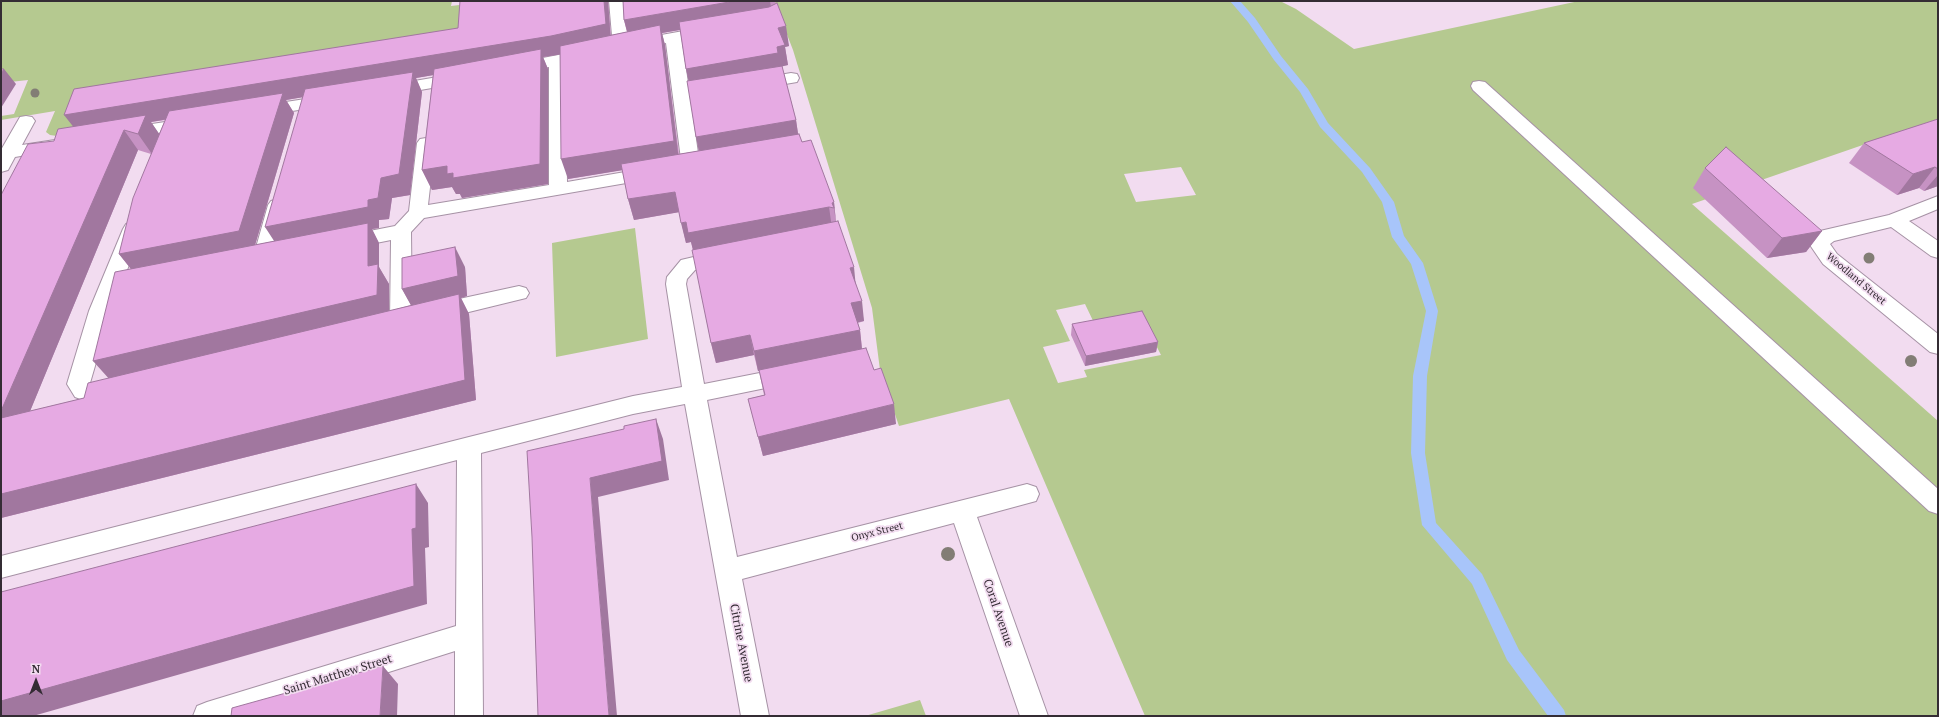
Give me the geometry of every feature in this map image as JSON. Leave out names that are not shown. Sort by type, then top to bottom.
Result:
[{"type":"street","points":[[617,1],[621,47]]},
{"type":"street","points":[[503,71],[673,37],[727,28]]},
{"type":"street","points":[[418,213],[686,168],[690,94],[673,37]]},
{"type":"street","points":[[557,61],[558,190]]},
{"type":"street","points":[[378,92],[432,91],[479,75]]},
{"type":"street","points":[[744,86],[791,78]]},
{"type":"street","points":[[1479,86],[1833,406],[1938,504]]},
{"type":"street","points":[[244,114],[305,111],[346,97]]},
{"type":"street","points":[[114,135],[206,120]]},
{"type":"street","points":[[5,160],[26,121]]},
{"type":"street","points":[[166,148],[174,126]]},
{"type":"street","points":[[428,129],[418,213],[401,232],[393,322],[519,293]]},
{"type":"street","points":[[5,160],[69,143]]},
{"type":"street","points":[[284,185],[255,260],[286,254]]},
{"type":"street","name":"Woodland Street","points":[[1938,202],[1894,220],[1827,236],[1821,241],[1820,245],[1830,259],[1938,346]]},
{"type":"street","points":[[134,386],[97,393],[83,391],[78,384],[109,288],[139,214]]},
{"type":"street","points":[[1894,220],[1938,251]]},
{"type":"street","points":[[325,246],[401,232]]},
{"type":"street","name":"Citrine Avenue","points":[[742,253],[688,265],[677,277],[676,284],[694,394],[755,716]]},
{"type":"street","points":[[109,288],[132,283]]},
{"type":"street","points":[[1,567],[640,403],[694,394],[807,371]]},
{"type":"street","points":[[469,716],[470,446]]},
{"type":"street","name":"Onyx Street","points":[[727,571],[1027,494]]},
{"type":"street","name":"Coral Avenue","points":[[962,510],[1034,716]]},
{"type":"street","name":"Saint Matthew Street","points":[[207,716],[469,634]]},
{"type":"green space","points":[[1,1],[452,1],[451,6],[493,1],[561,1],[563,28],[87,106],[76,134],[57,136],[50,135],[46,132],[55,111],[1,120],[1,116],[14,114],[28,80],[1,83]]},
{"type":"green space","points":[[774,1],[1280,1],[1296,9],[1354,49],[1579,1],[1938,1],[1938,119],[1692,204],[1938,421],[1938,716],[1145,716],[1009,399],[899,426],[880,370],[872,308],[793,50]],"holes":[[[1181,167],[1196,195],[1136,202],[1124,174]],[[1085,304],[1096,327],[1142,318],[1161,355],[1084,370],[1087,377],[1058,383],[1043,347],[1070,341],[1056,310]]]},
{"type":"green space","points":[[635,228],[648,339],[556,357],[552,243]]},
{"type":"green space","points":[[920,700],[926,716],[865,716]]},
{"type":"building","points":[[460,1],[604,1],[606,24],[551,36],[64,115],[74,89],[458,28]]},
{"type":"building","points":[[623,1],[735,1],[624,20]]},
{"type":"building","points":[[777,3],[786,26],[778,28],[785,45],[777,47],[778,53],[686,69],[679,22],[769,7]]},
{"type":"building","points":[[660,25],[674,141],[561,159],[560,46]]},
{"type":"building","points":[[541,49],[540,164],[453,178],[453,173],[447,174],[447,166],[422,170],[434,69]]},
{"type":"building","points":[[782,66],[796,120],[696,137],[687,81]]},
{"type":"building","points":[[413,72],[399,174],[381,178],[378,198],[368,200],[368,207],[265,227],[305,89]]},
{"type":"building","points":[[283,93],[239,231],[119,254],[133,198],[169,111]]},
{"type":"building","points":[[146,115],[138,134],[124,130],[1,411],[1,195],[28,144],[54,141],[58,129]]},
{"type":"building","points":[[1938,119],[1938,169],[1935,167],[1913,174],[1864,143]]},
{"type":"building","points":[[799,134],[802,142],[811,140],[834,202],[832,203],[834,208],[829,207],[688,233],[686,222],[681,223],[675,192],[628,199],[621,164]]},
{"type":"building","points":[[1726,147],[1822,231],[1782,238],[1705,168]]},
{"type":"building","points":[[838,221],[854,267],[850,268],[862,301],[851,303],[860,330],[754,351],[750,335],[711,343],[692,250]]},
{"type":"building","points":[[368,223],[368,266],[378,264],[377,295],[93,361],[115,272]]},
{"type":"building","points":[[455,247],[458,276],[402,289],[402,258]]},
{"type":"building","points":[[459,294],[465,380],[1,494],[1,418],[84,398],[88,383]]},
{"type":"building","points":[[1142,311],[1158,342],[1086,356],[1072,324]]},
{"type":"building","points":[[866,348],[874,370],[881,368],[894,404],[758,437],[748,399],[765,395],[759,370]]},
{"type":"building","points":[[656,419],[662,461],[590,478],[609,716],[538,716],[532,537],[527,451],[624,429],[624,426]]},
{"type":"building","points":[[416,484],[416,528],[412,529],[414,586],[1,701],[1,592]]},
{"type":"building","points":[[383,666],[380,716],[231,716],[232,708]]},
{"type":"waterway","points":[[1235,1],[1252,20],[1277,58],[1304,91],[1324,125],[1366,170],[1388,202],[1398,237],[1417,263],[1432,311],[1420,376],[1418,453],[1429,525],[1477,579],[1513,655],[1558,716]]}]
